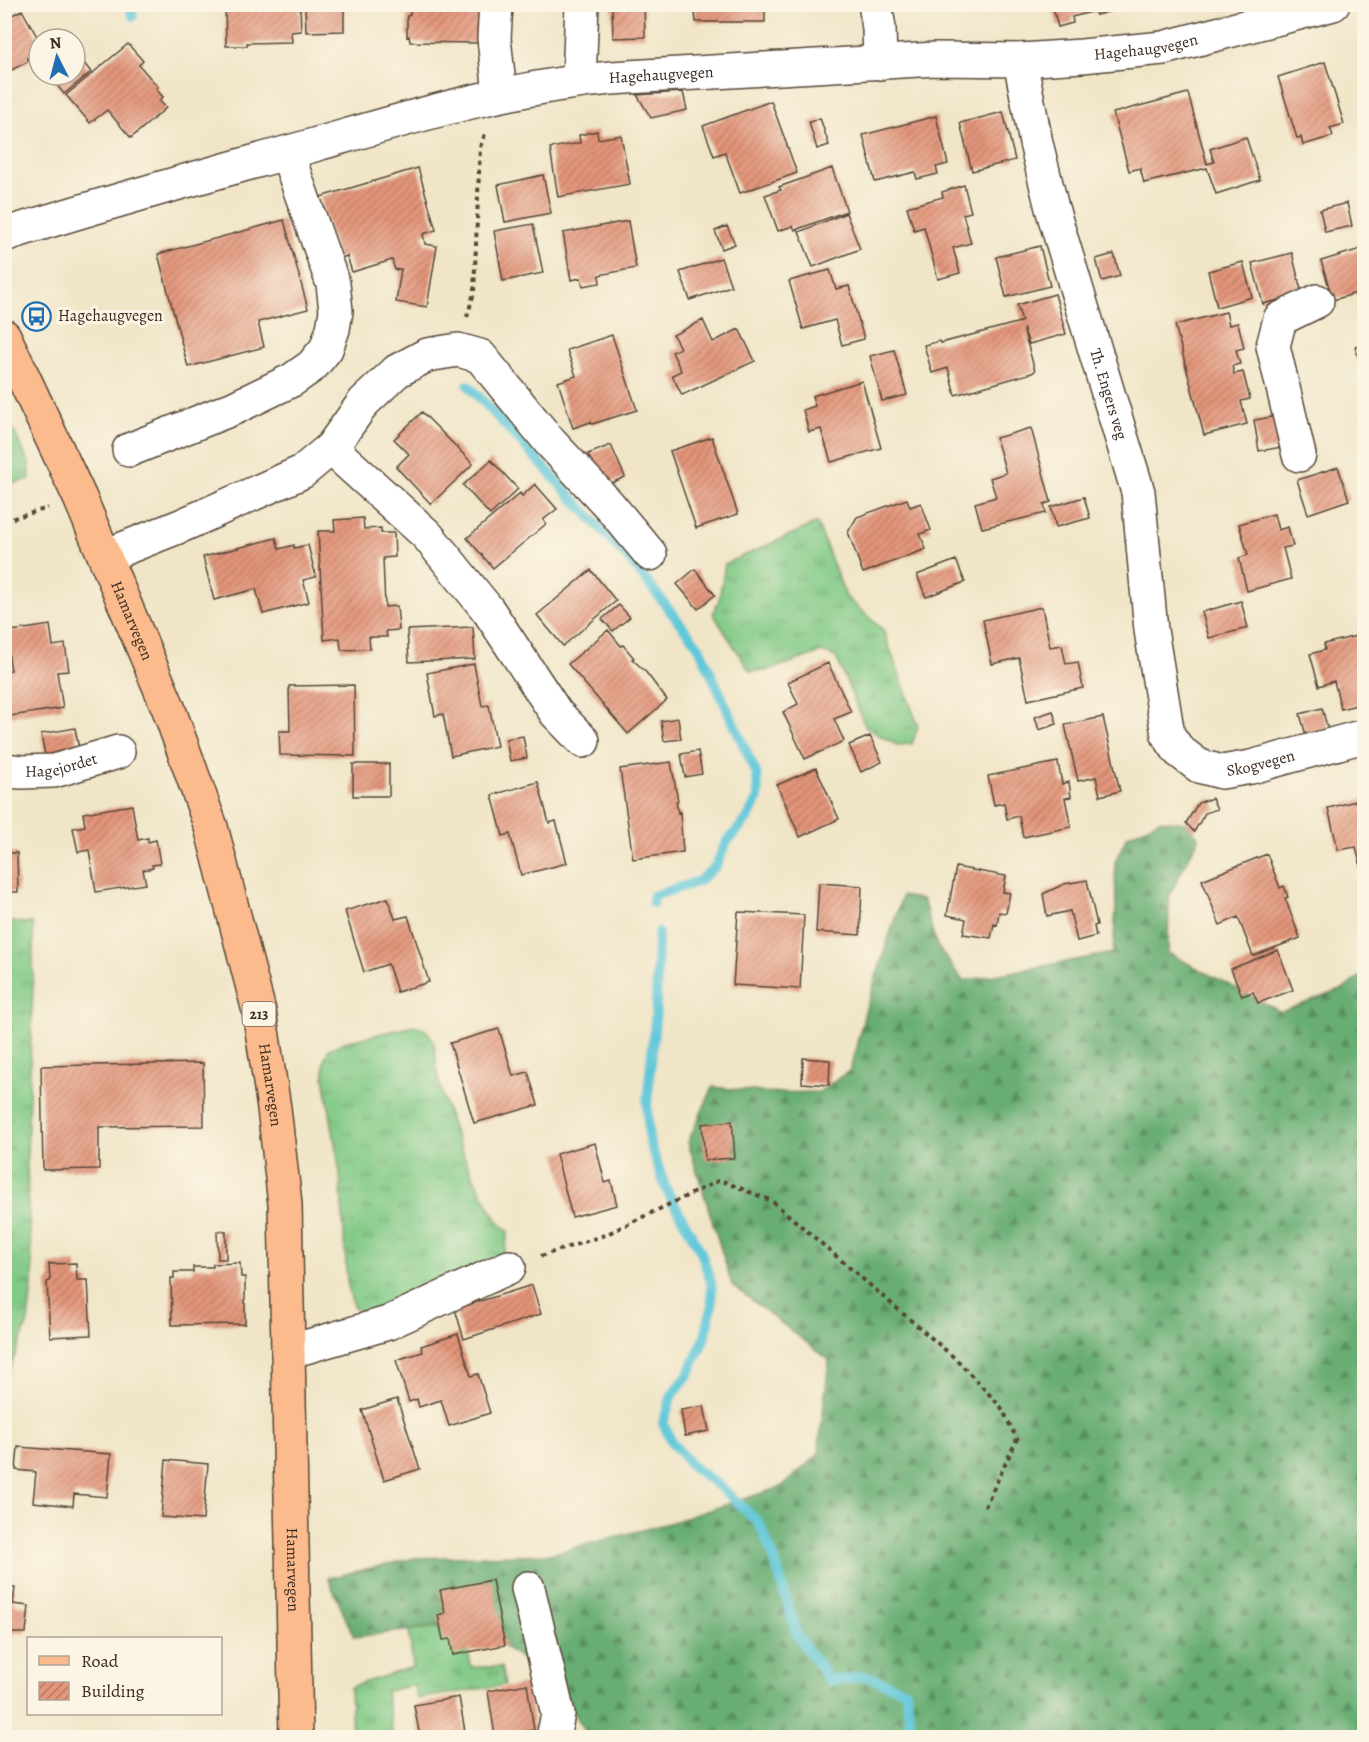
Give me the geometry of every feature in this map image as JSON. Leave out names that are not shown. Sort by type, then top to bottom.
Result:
[{"type":"main road","name":"Hamarvegen","points":[[4,336],[80,498],[168,707],[211,827],[258,1011],[274,1108],[285,1204],[296,1737]]},
{"type":"street","points":[[496,4],[494,38],[500,94]]},
{"type":"street","points":[[579,81],[582,4]]},
{"type":"street","points":[[874,4],[879,28],[880,63]]},
{"type":"street","name":"Hagehaugvegen","points":[[4,235],[214,172],[500,94],[579,81],[936,58],[1020,60],[1163,48],[1333,4]]},
{"type":"street","name":"Th. Engers veg","points":[[1020,60],[1052,208],[1138,492],[1151,630],[1168,735]]},
{"type":"street","points":[[129,450],[234,408],[292,380],[312,366],[326,349],[336,311],[333,284],[287,153]]},
{"type":"street","points":[[1299,455],[1273,346],[1280,319],[1317,301]]},
{"type":"street","points":[[105,556],[302,472],[331,448],[364,402],[397,370],[427,355],[458,350],[480,356],[550,441],[650,554]]},
{"type":"street","points":[[331,448],[427,535],[488,610],[556,712],[583,741]]},
{"type":"street","name":"Skogvegen","points":[[1168,735],[1179,751],[1199,766],[1222,772],[1251,767],[1365,736]]},
{"type":"street","name":"Hagejordet","points":[[4,770],[54,771],[118,752]]},
{"type":"street","points":[[288,1352],[388,1323],[508,1267]]},
{"type":"street","points":[[528,1588],[558,1714],[553,1737]]},
{"type":"path","points":[[458,350],[474,293],[480,147],[500,94]]},
{"type":"path","points":[[4,521],[80,498]]},
{"type":"path","points":[[508,1267],[605,1235],[720,1180],[772,1200],[957,1360],[1001,1407],[1017,1439],[985,1508]]},
{"type":"green space","points":[[4,411],[29,463],[30,479],[5,485]]},
{"type":"green space","points":[[817,523],[846,597],[883,630],[918,726],[912,744],[897,745],[866,728],[836,657],[822,652],[766,671],[750,671],[713,614],[719,600],[725,564]]},
{"type":"green space","points":[[1160,820],[1187,823],[1199,838],[1169,896],[1168,953],[1281,1012],[1344,989],[1364,973],[1364,1737],[588,1737],[559,1685],[470,1623],[354,1637],[328,1578],[415,1558],[550,1554],[669,1523],[781,1487],[818,1455],[829,1360],[732,1285],[688,1142],[713,1087],[772,1093],[819,1092],[850,1070],[865,1012],[902,896],[923,900],[937,946],[963,981],[1113,953],[1116,908],[1115,862],[1127,836]]},
{"type":"green space","points":[[5,922],[33,923],[27,1156],[33,1276],[28,1322],[5,1381]]},
{"type":"green space","points":[[414,1026],[425,1030],[432,1039],[437,1071],[450,1120],[476,1182],[494,1215],[508,1231],[505,1250],[499,1263],[375,1311],[361,1312],[353,1306],[347,1281],[340,1173],[324,1077],[324,1060],[329,1049],[345,1042]]},
{"type":"green space","points":[[463,1624],[471,1667],[501,1667],[505,1685],[417,1699],[414,1685],[386,1691],[393,1738],[352,1737],[350,1687],[413,1667],[409,1630]]},
{"type":"building","points":[[225,4],[300,4],[301,31],[291,32],[292,42],[226,46]]},
{"type":"building","points":[[305,4],[344,4],[344,31],[306,32]]},
{"type":"building","points":[[410,4],[480,4],[478,43],[410,42],[409,36],[407,37],[407,16],[410,15]]},
{"type":"building","points":[[612,4],[644,4],[645,37],[613,38]]},
{"type":"building","points":[[694,4],[765,4],[765,22],[696,22]]},
{"type":"building","points":[[1052,4],[1133,5],[1096,15],[1095,11],[1072,17],[1073,23],[1058,27]]},
{"type":"building","points":[[22,10],[32,27],[27,27],[27,62],[4,74],[4,19]]},
{"type":"building","points":[[128,44],[143,61],[139,65],[158,87],[156,89],[163,97],[159,100],[166,108],[131,138],[107,110],[90,123],[66,95],[76,87],[87,87],[87,78]]},
{"type":"building","points":[[1325,62],[1344,124],[1330,128],[1333,136],[1303,145],[1301,137],[1297,138],[1278,77]]},
{"type":"building","points":[[58,87],[73,87],[64,94]]},
{"type":"building","points":[[683,92],[687,110],[651,118],[637,95]]},
{"type":"building","points":[[1188,93],[1207,164],[1214,162],[1210,149],[1246,137],[1260,180],[1216,194],[1207,168],[1144,183],[1140,168],[1129,171],[1113,113]]},
{"type":"building","points":[[771,101],[797,173],[740,193],[725,152],[714,156],[703,126]]},
{"type":"building","points":[[1003,112],[1015,160],[972,171],[960,123]]},
{"type":"building","points":[[936,116],[948,164],[936,167],[938,174],[917,179],[915,172],[875,182],[863,135]]},
{"type":"building","points":[[820,118],[829,145],[817,149],[809,122]]},
{"type":"building","points":[[597,131],[598,139],[621,135],[630,184],[558,197],[550,148],[580,143],[579,135]]},
{"type":"building","points":[[418,168],[436,230],[423,234],[425,244],[437,246],[427,307],[396,302],[401,269],[395,270],[392,260],[352,272],[347,256],[338,259],[320,197]]},
{"type":"building","points":[[832,168],[847,211],[795,230],[793,226],[778,231],[765,195],[781,190],[779,187]]},
{"type":"building","points":[[543,175],[551,213],[505,222],[498,185]]},
{"type":"building","points":[[964,185],[971,212],[963,214],[971,243],[953,248],[960,273],[938,279],[924,227],[914,230],[907,207],[943,197],[942,192]]},
{"type":"building","points":[[1347,203],[1352,226],[1325,232],[1320,210]]},
{"type":"building","points":[[846,213],[860,249],[813,267],[799,232]]},
{"type":"building","points":[[284,220],[308,309],[258,322],[264,347],[188,367],[158,254]]},
{"type":"building","points":[[628,221],[636,268],[599,275],[600,283],[583,286],[581,278],[571,280],[563,233]]},
{"type":"building","points":[[533,224],[543,273],[503,281],[494,231]]},
{"type":"building","points":[[727,226],[735,244],[722,249],[715,231]]},
{"type":"building","points":[[1040,246],[1050,286],[1006,297],[996,257]]},
{"type":"building","points":[[1364,248],[1364,291],[1333,300],[1321,261]]},
{"type":"building","points":[[1292,253],[1302,294],[1263,304],[1252,263]]},
{"type":"building","points":[[1114,254],[1120,276],[1102,281],[1096,259]]},
{"type":"building","points":[[721,258],[731,286],[690,300],[680,272]]},
{"type":"building","points":[[1243,262],[1252,297],[1217,307],[1208,271]]},
{"type":"building","points":[[830,270],[836,289],[849,286],[864,339],[842,345],[835,320],[803,329],[789,281]]},
{"type":"building","points":[[1055,294],[1066,334],[1029,344],[1023,328],[1035,371],[1032,373],[955,395],[948,368],[932,373],[924,345],[940,341],[941,343],[1020,322],[1022,321],[1017,305]]},
{"type":"building","points":[[1226,312],[1229,325],[1238,323],[1244,348],[1236,350],[1240,364],[1232,366],[1234,374],[1243,372],[1250,399],[1241,401],[1247,424],[1204,435],[1175,325]]},
{"type":"building","points":[[703,320],[713,342],[739,329],[755,361],[682,395],[672,375],[681,371],[672,352],[680,348],[673,335]]},
{"type":"building","points":[[612,335],[637,410],[573,428],[558,382],[576,376],[567,350]]},
{"type":"building","points":[[1364,344],[1364,377],[1355,347]]},
{"type":"building","points":[[894,350],[907,395],[882,401],[870,356]]},
{"type":"building","points":[[862,381],[881,448],[831,462],[821,429],[809,432],[803,410],[815,406],[812,396]]},
{"type":"building","points":[[422,412],[473,464],[431,504],[396,467],[409,454],[394,439]]},
{"type":"building","points":[[1284,415],[1289,446],[1259,451],[1254,420]]},
{"type":"building","points":[[1031,428],[1051,502],[1044,504],[1046,513],[982,528],[975,503],[996,497],[990,478],[1006,473],[996,438]]},
{"type":"building","points":[[712,437],[738,514],[696,528],[670,451]]},
{"type":"building","points":[[611,445],[625,477],[602,487],[588,454]]},
{"type":"building","points":[[491,460],[518,489],[490,515],[463,485]]},
{"type":"building","points":[[1338,467],[1349,500],[1308,514],[1297,480]]},
{"type":"building","points":[[535,484],[557,509],[543,520],[546,524],[493,568],[467,538],[520,493],[522,496]]},
{"type":"building","points":[[1084,497],[1090,518],[1056,527],[1051,507]]},
{"type":"building","points":[[907,499],[910,507],[921,503],[931,530],[920,534],[926,549],[863,573],[848,532],[857,517]]},
{"type":"building","points":[[1274,514],[1278,530],[1288,527],[1293,546],[1283,548],[1291,579],[1247,591],[1239,558],[1248,555],[1239,524]]},
{"type":"building","points":[[363,518],[364,529],[381,528],[381,533],[394,533],[395,557],[383,558],[385,607],[397,606],[399,630],[386,631],[387,637],[369,637],[370,649],[341,650],[340,638],[324,640],[318,531],[335,531],[334,520]]},
{"type":"building","points":[[276,538],[279,549],[294,545],[294,548],[308,545],[316,577],[303,580],[309,602],[263,614],[256,589],[214,600],[203,557]]},
{"type":"building","points":[[956,560],[965,582],[926,597],[917,575]]},
{"type":"building","points":[[695,569],[715,595],[698,609],[677,584]]},
{"type":"building","points":[[591,570],[616,601],[563,646],[537,615]]},
{"type":"building","points":[[1241,601],[1248,628],[1209,638],[1202,612]]},
{"type":"building","points":[[619,605],[630,617],[613,631],[602,619]]},
{"type":"building","points":[[1042,607],[1050,647],[1062,645],[1066,664],[1078,662],[1083,688],[1028,700],[1019,658],[992,664],[983,620]]},
{"type":"building","points":[[50,625],[53,646],[65,644],[69,671],[57,672],[63,708],[4,717],[4,671],[11,670],[5,632]]},
{"type":"building","points":[[473,627],[475,659],[409,662],[407,630]]},
{"type":"building","points":[[608,630],[645,671],[667,700],[628,734],[568,664]]},
{"type":"building","points":[[1364,634],[1364,703],[1341,709],[1334,681],[1319,686],[1310,654],[1325,650],[1324,644]]},
{"type":"building","points":[[828,663],[851,712],[834,719],[844,741],[805,759],[783,712],[798,704],[788,682]]},
{"type":"building","points":[[474,664],[482,706],[489,705],[497,746],[451,756],[443,714],[435,716],[427,673]]},
{"type":"building","points":[[354,685],[355,756],[280,755],[279,731],[290,731],[289,686]]},
{"type":"building","points":[[1322,708],[1330,737],[1308,743],[1300,714]]},
{"type":"building","points":[[1053,711],[1057,724],[1039,730],[1035,717]]},
{"type":"building","points":[[1103,717],[1120,791],[1100,796],[1096,777],[1078,781],[1065,725]]},
{"type":"building","points":[[678,718],[681,739],[664,741],[661,721]]},
{"type":"building","points":[[75,728],[79,749],[45,755],[41,734]]},
{"type":"building","points":[[523,736],[527,758],[510,761],[506,739]]},
{"type":"building","points":[[870,736],[882,762],[861,772],[849,745]]},
{"type":"building","points":[[698,751],[702,774],[685,777],[681,754]]},
{"type":"building","points":[[671,762],[678,813],[680,812],[683,852],[633,859],[620,769]]},
{"type":"building","points":[[1058,762],[1062,784],[1069,782],[1071,797],[1065,798],[1071,827],[1023,837],[1019,816],[1007,819],[1004,803],[994,805],[988,776]]},
{"type":"building","points":[[353,764],[389,764],[389,796],[353,796]]},
{"type":"building","points":[[816,768],[839,819],[800,837],[777,785]]},
{"type":"building","points":[[538,782],[549,823],[556,821],[567,863],[521,875],[510,834],[503,836],[492,795]]},
{"type":"building","points":[[1212,798],[1217,809],[1205,813],[1194,832],[1186,823],[1198,803]]},
{"type":"building","points":[[1364,799],[1364,879],[1356,847],[1338,850],[1328,808]]},
{"type":"building","points":[[132,805],[138,840],[148,838],[148,842],[156,840],[160,864],[143,870],[146,884],[96,892],[89,850],[78,852],[73,828],[85,826],[83,813]]},
{"type":"building","points":[[4,853],[17,853],[18,892],[4,892]]},
{"type":"building","points":[[1267,854],[1280,888],[1284,886],[1288,897],[1285,898],[1300,938],[1253,956],[1238,917],[1220,925],[1202,880]]},
{"type":"building","points":[[956,867],[1006,876],[1003,892],[1010,893],[1006,913],[999,912],[997,925],[994,924],[991,938],[963,934],[966,919],[947,915]]},
{"type":"building","points":[[1087,880],[1097,925],[1094,926],[1096,936],[1077,941],[1070,911],[1047,916],[1043,894],[1064,884]]},
{"type":"building","points":[[819,883],[862,886],[860,935],[816,932]]},
{"type":"building","points":[[388,898],[395,919],[408,916],[429,982],[397,992],[388,964],[364,972],[345,911]]},
{"type":"building","points":[[738,912],[804,915],[800,989],[733,985]]},
{"type":"building","points":[[1278,950],[1293,990],[1258,1003],[1253,992],[1242,996],[1231,969]]},
{"type":"building","points":[[499,1029],[513,1076],[528,1072],[538,1105],[474,1123],[450,1043]]},
{"type":"building","points":[[803,1058],[830,1060],[829,1085],[802,1083]]},
{"type":"building","points":[[203,1063],[204,1126],[99,1127],[99,1169],[43,1170],[41,1066]]},
{"type":"building","points":[[732,1121],[735,1158],[705,1160],[702,1124]]},
{"type":"building","points":[[595,1143],[605,1183],[611,1181],[617,1205],[572,1217],[556,1154]]},
{"type":"building","points":[[217,1231],[226,1231],[226,1259],[218,1259]]},
{"type":"building","points":[[76,1263],[77,1280],[88,1280],[91,1335],[50,1337],[47,1282],[50,1281],[49,1264]]},
{"type":"building","points":[[240,1263],[241,1277],[245,1277],[245,1324],[172,1325],[171,1278],[174,1278],[174,1272],[193,1272],[193,1267],[213,1267],[213,1264]]},
{"type":"building","points":[[532,1285],[541,1314],[464,1339],[455,1309]]},
{"type":"building","points":[[458,1334],[471,1376],[478,1374],[490,1413],[449,1426],[441,1400],[419,1407],[417,1399],[409,1402],[396,1360],[423,1352],[421,1346]]},
{"type":"building","points":[[397,1399],[420,1469],[384,1480],[362,1410]]},
{"type":"building","points":[[704,1406],[709,1431],[685,1436],[681,1410]]},
{"type":"building","points":[[18,1447],[111,1454],[107,1497],[74,1494],[73,1506],[33,1502],[36,1472],[16,1470]]},
{"type":"building","points":[[166,1460],[208,1464],[203,1520],[161,1517]]},
{"type":"building","points":[[492,1580],[505,1645],[453,1655],[450,1639],[443,1640],[438,1615],[445,1613],[440,1590]]},
{"type":"building","points":[[4,1588],[15,1588],[13,1604],[29,1606],[26,1633],[11,1633],[10,1648],[4,1647]]},
{"type":"building","points":[[527,1684],[534,1730],[495,1736],[488,1691]]},
{"type":"building","points":[[459,1697],[466,1737],[420,1737],[414,1705]]},
{"type":"waterway","points":[[128,4],[133,16]]},
{"type":"waterway","points":[[468,385],[628,558],[699,647],[757,775],[758,798],[747,819],[726,843],[716,866],[699,881],[653,896],[653,903]]},
{"type":"waterway","points":[[658,933],[656,1009],[647,1104],[649,1140],[666,1189],[701,1252],[711,1282],[712,1305],[705,1337],[688,1375],[672,1395],[663,1423],[672,1443],[692,1466],[723,1489],[759,1523],[773,1555],[797,1635],[830,1681],[866,1676],[906,1691],[910,1723],[898,1738]]},
{"type":"place","name":"Hagehaugvegen","points":[[37,316]]}]
